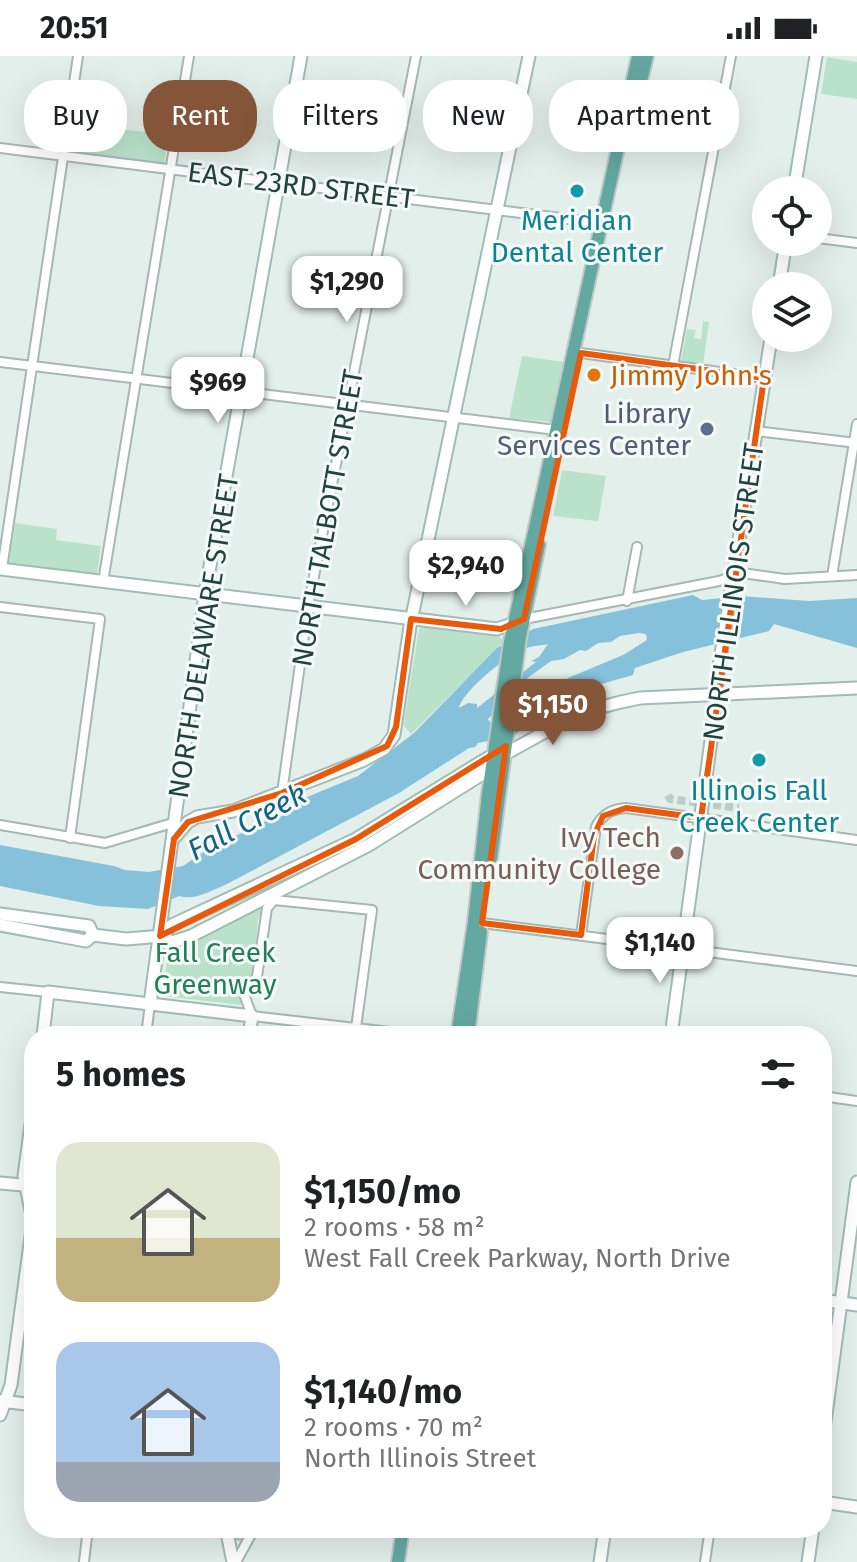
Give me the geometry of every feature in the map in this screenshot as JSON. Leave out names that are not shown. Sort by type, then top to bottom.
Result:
[{"type":"main road","name":"NORTH DELAWARE STREET","points":[[150,1004],[205,594],[301,56]]},
{"type":"main road","points":[[177,801],[187,816],[233,811],[364,760],[381,751],[391,741],[396,727],[411,619],[529,56]]},
{"type":"main road","points":[[469,1026],[517,631],[556,430],[638,56]]},
{"type":"main road","points":[[517,631],[647,56]]},
{"type":"main road","points":[[796,176],[816,56]]},
{"type":"main road","name":"NORTH ILLINOIS STREET","points":[[672,1026],[718,669],[769,352]]},
{"type":"main road","points":[[1,569],[517,631]]},
{"type":"main road","points":[[160,936],[172,925],[368,833],[501,748],[603,706],[640,698],[854,688]]},
{"type":"main road","points":[[459,1026],[476,913],[492,768],[501,748]]},
{"type":"main road","points":[[0,925],[86,941],[93,935],[126,939],[160,936],[172,942],[204,930],[369,845],[492,768]]},
{"type":"main road","name":"NORTH DELAWARE STREET","points":[[174,841],[188,822],[197,817]]},
{"type":"main road","points":[[0,914],[89,926],[93,935]]},
{"type":"main road","points":[[44,1026],[48,992],[252,1016],[250,1026]]},
{"type":"main road","points":[[832,1366],[857,1182]]},
{"type":"main road","points":[[0,1183],[24,1185]]},
{"type":"main road","points":[[0,1415],[11,1385],[24,1287]]},
{"type":"main road","points":[[832,1302],[857,1305]]},
{"type":"main road","points":[[3,1401],[24,1404]]},
{"type":"main road","points":[[832,1503],[857,1507]]},
{"type":"main road","points":[[229,1538],[235,1562]]},
{"type":"main road","points":[[390,1562],[393,1538]]},
{"type":"main road","points":[[398,1562],[402,1538]]},
{"type":"main road","points":[[600,1562],[604,1538]]},
{"type":"main road","points":[[808,1562],[812,1538]]},
{"type":"street","points":[[1,569],[78,56]]},
{"type":"street","points":[[103,582],[189,56]]},
{"type":"street","name":"NORTH TALBOTT STREET","points":[[282,793],[308,607],[416,56]]},
{"type":"street","points":[[673,366],[731,56]]},
{"type":"street","name":"EAST 23RD STREET","points":[[0,148],[601,223]]},
{"type":"street","points":[[832,240],[857,243]]},
{"type":"street","points":[[581,353],[764,378]]},
{"type":"street","points":[[0,362],[556,430]]},
{"type":"street","points":[[832,576],[857,424]]},
{"type":"street","points":[[756,431],[855,443]]},
{"type":"street","points":[[627,601],[637,547]]},
{"type":"street","points":[[517,631],[627,601],[731,581],[742,573],[785,579],[857,575]]},
{"type":"street","points":[[0,607],[100,619],[70,838]]},
{"type":"street","points":[[581,935],[594,836],[603,816],[615,810],[627,808],[857,840]]},
{"type":"street","points":[[0,825],[105,843],[176,822]]},
{"type":"street","points":[[339,1026],[252,1016],[244,996],[257,977],[267,908],[273,901],[280,899],[372,910],[356,1026]]},
{"type":"street","points":[[482,923],[857,971]]},
{"type":"street","points":[[0,987],[48,992]]},
{"type":"street","name":"NORTH DELAWARE STREET","points":[[147,1026],[150,1004]]},
{"type":"street","points":[[832,1097],[857,1101]]},
{"type":"street","points":[[84,1562],[87,1538]]},
{"type":"street","points":[[235,1562],[249,1538]]},
{"type":"street","points":[[705,1562],[709,1538]]},
{"type":"highlighted area","points":[[581,353],[764,378],[701,818],[626,808],[603,816],[594,836],[581,935],[482,923],[506,746],[356,839],[160,936],[174,839],[188,822],[282,793],[387,746],[396,727],[411,619],[501,629],[524,619]]},
{"type":"green space","points":[[827,57],[857,62],[857,99],[821,94]]},
{"type":"green space","points":[[127,130],[143,132],[143,152],[166,152],[164,163],[79,152],[127,152]]},
{"type":"green space","points":[[703,321],[709,322],[703,365],[681,362],[687,329],[696,330],[694,338],[701,339]]},
{"type":"green space","points":[[522,356],[564,362],[551,422],[509,418]]},
{"type":"green space","points":[[562,470],[606,476],[598,521],[553,516]]},
{"type":"green space","points":[[15,523],[57,529],[56,540],[101,546],[97,574],[9,564]]},
{"type":"green space","points":[[424,626],[497,635],[503,643],[411,734],[404,726],[405,714],[419,629]]},
{"type":"green space","name":"Fall Creek Greenway","points":[[264,902],[258,920],[253,977],[240,992],[241,1005],[163,996],[168,951]]},
{"type":"water","name":"Fall Creek","points":[[693,595],[702,600],[741,596],[809,601],[857,598],[857,648],[774,624],[769,631],[683,652],[635,668],[633,675],[574,696],[532,720],[513,736],[478,743],[399,793],[203,894],[179,896],[148,909],[99,906],[0,886],[0,845],[125,870],[149,872],[183,866],[205,851],[274,817],[295,802],[358,776],[414,733],[497,648],[533,629]],"holes":[[[646,634],[647,640],[623,655],[568,678],[553,692],[518,714],[490,722],[488,719],[526,679],[551,661],[564,659],[580,650],[586,651],[598,643]],[[548,644],[539,657],[531,661],[536,662],[477,708],[477,704],[468,703],[459,708],[478,682],[500,664],[522,650]]]},
{"type":"tunnel","points":[[668,795],[670,799],[739,808]]},
{"type":"place","name":"Meridian Dental Center","points":[[577,191]]},
{"type":"place","name":"Jimmy John's","points":[[594,375]]},
{"type":"place","name":"Library Services Center","points":[[707,429]]},
{"type":"place","name":"Illinois Fall Creek Center","points":[[759,760]]},
{"type":"place","name":"Ivy Tech Community College","points":[[677,853]]}]
